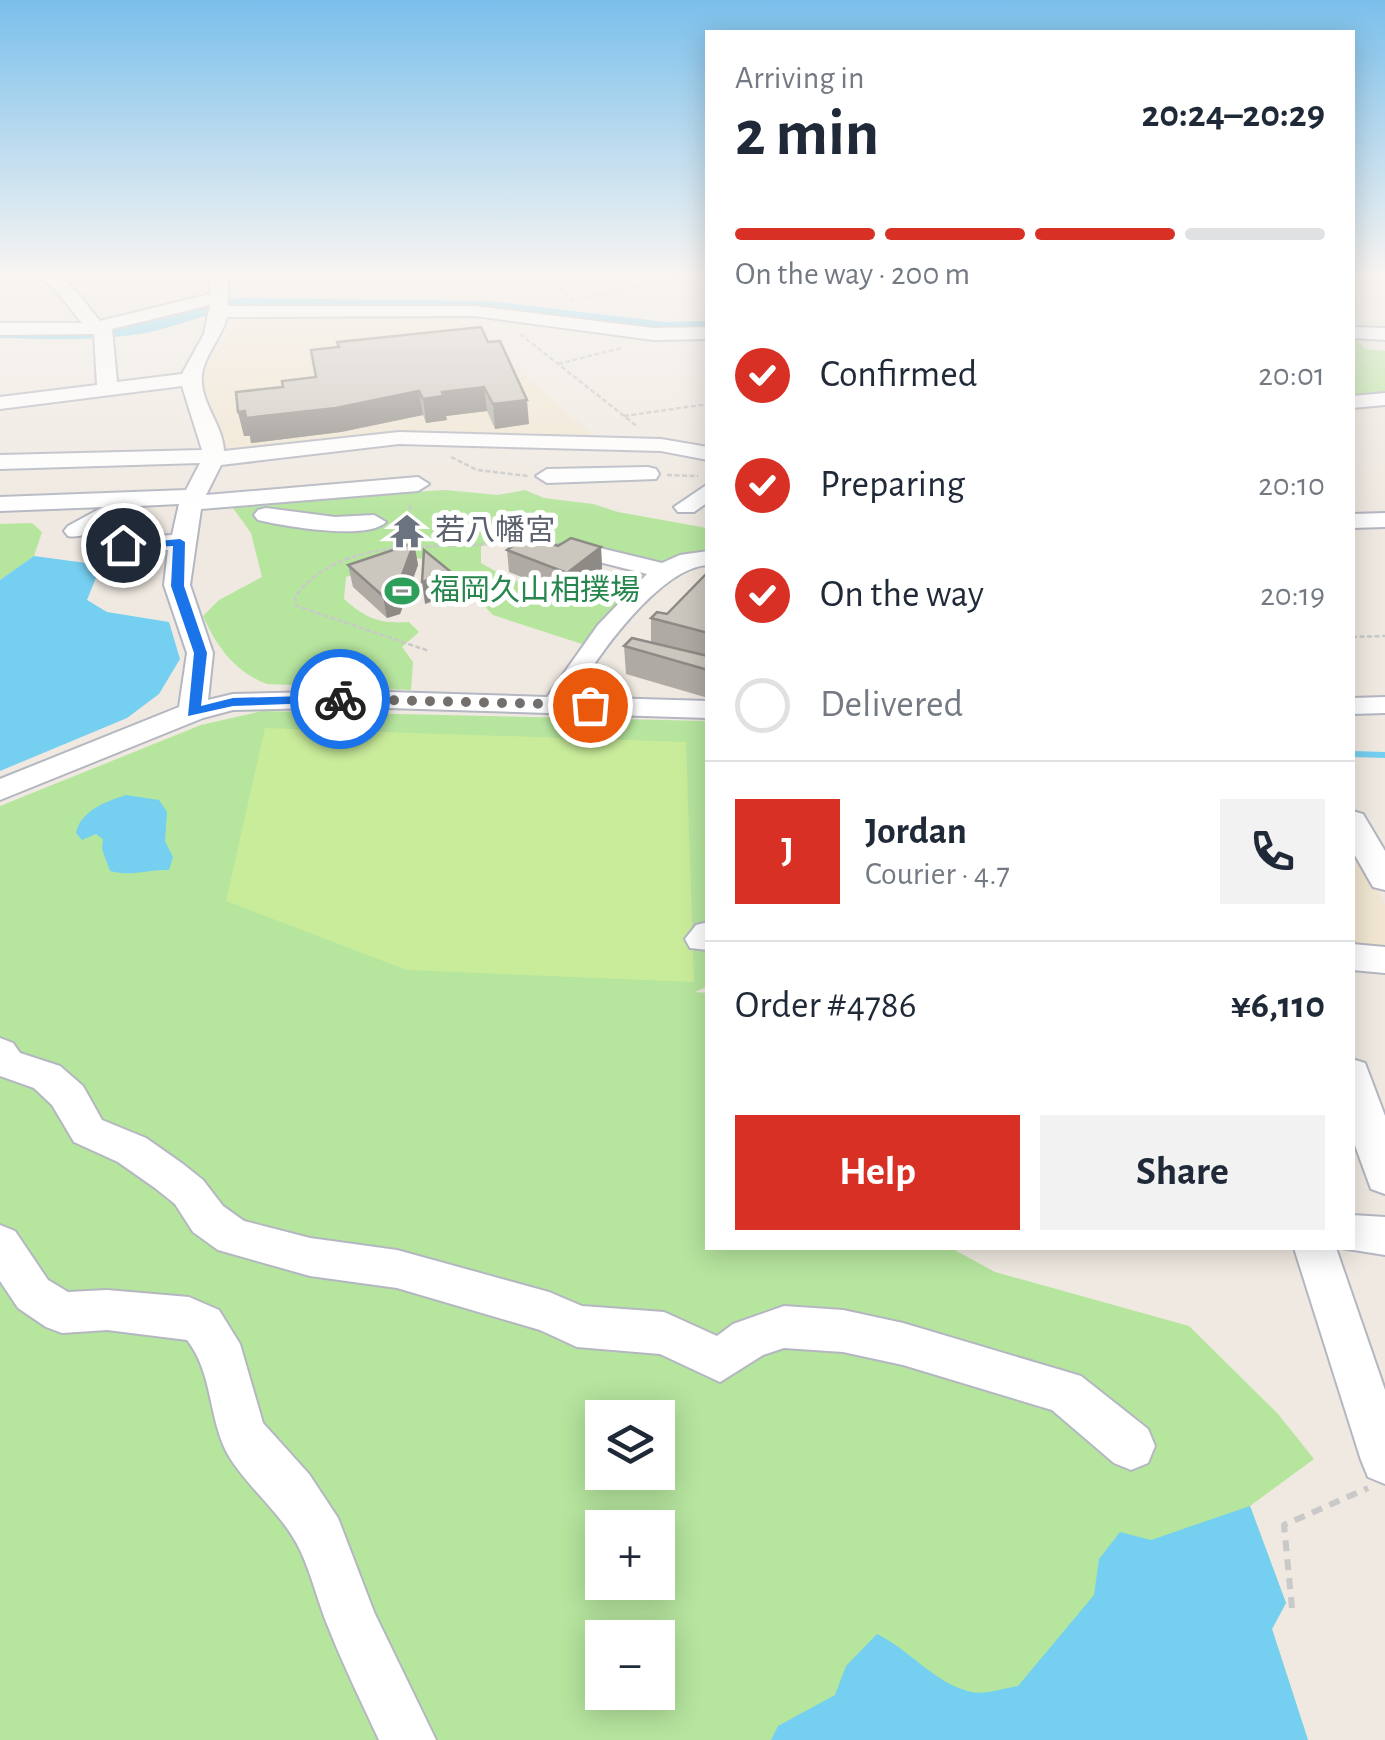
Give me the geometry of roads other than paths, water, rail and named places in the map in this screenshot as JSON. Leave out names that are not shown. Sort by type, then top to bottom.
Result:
[{"type":"street","points":[[103,354],[107,388]]},
{"type":"street","points":[[194,712],[200,653],[178,586],[180,542],[213,458],[213,441],[192,390],[201,354]]},
{"type":"street","points":[[0,403],[192,379]]},
{"type":"street","points":[[1355,402],[1385,399]]},
{"type":"street","points":[[0,462],[36,458],[213,458],[399,438],[431,442],[661,445],[705,453]]},
{"type":"street","points":[[587,474],[596,443]]},
{"type":"street","points":[[547,476],[648,474]]},
{"type":"street","points":[[0,504],[300,497],[418,484]]},
{"type":"street","points":[[686,507],[705,493]]},
{"type":"street","points":[[76,532],[111,512],[161,498]]},
{"type":"street","points":[[198,500],[248,514],[335,524],[374,522]]},
{"type":"street","points":[[123,545],[180,542]]},
{"type":"street","points":[[526,543],[557,552],[574,549],[665,571]]},
{"type":"street","points":[[557,704],[567,680],[665,571],[687,560],[705,558]]},
{"type":"street","points":[[597,644],[626,651]]},
{"type":"street","points":[[200,653],[246,689],[274,699]]},
{"type":"street","points":[[0,790],[194,712],[233,702],[274,699],[705,710]]},
{"type":"street","points":[[1355,706],[1385,705]]},
{"type":"street","points":[[1355,826],[1385,879]]},
{"type":"street","points":[[1355,957],[1385,960]]},
{"type":"street","points":[[0,1053],[7,1063],[48,1077],[69,1097],[74,1113],[88,1131],[132,1150],[170,1176],[189,1192],[208,1219],[233,1237],[310,1257],[397,1269],[549,1312],[577,1326],[608,1332],[664,1334],[720,1360],[749,1340],[784,1326],[811,1326],[903,1344],[1065,1392],[1131,1446]]},
{"type":"street","points":[[1355,1083],[1385,1178]]},
{"type":"street","points":[[1355,1234],[1385,1236]]},
{"type":"street","points":[[0,1244],[33,1294],[62,1313],[136,1312],[189,1318],[203,1325],[218,1344],[231,1382],[236,1419],[246,1440],[292,1491],[320,1536],[353,1625],[408,1740]]},
{"type":"street","points":[[1316,1250],[1379,1473]]},
{"type":"water","points":[[34,556],[101,565],[87,600],[107,612],[169,622],[180,659],[159,694],[127,718],[0,771],[0,580]]},
{"type":"water","points":[[126,795],[159,800],[167,812],[165,841],[173,857],[169,870],[110,871],[102,849],[103,839],[96,834],[82,840],[76,833],[89,813]]},
{"type":"water","points":[[1250,1506],[1286,1603],[1272,1629],[1308,1740],[771,1740],[778,1726],[835,1695],[846,1666],[877,1634],[958,1688],[982,1693],[1018,1686],[1094,1595],[1099,1559],[1120,1532],[1151,1540]]},
{"type":"waterway","points":[[1355,754],[1385,755]]},
{"type":"place","name":"若八幡宮","points":[[407,531]]},
{"type":"place","name":"福岡久山相撲場","points":[[402,591]]}]
